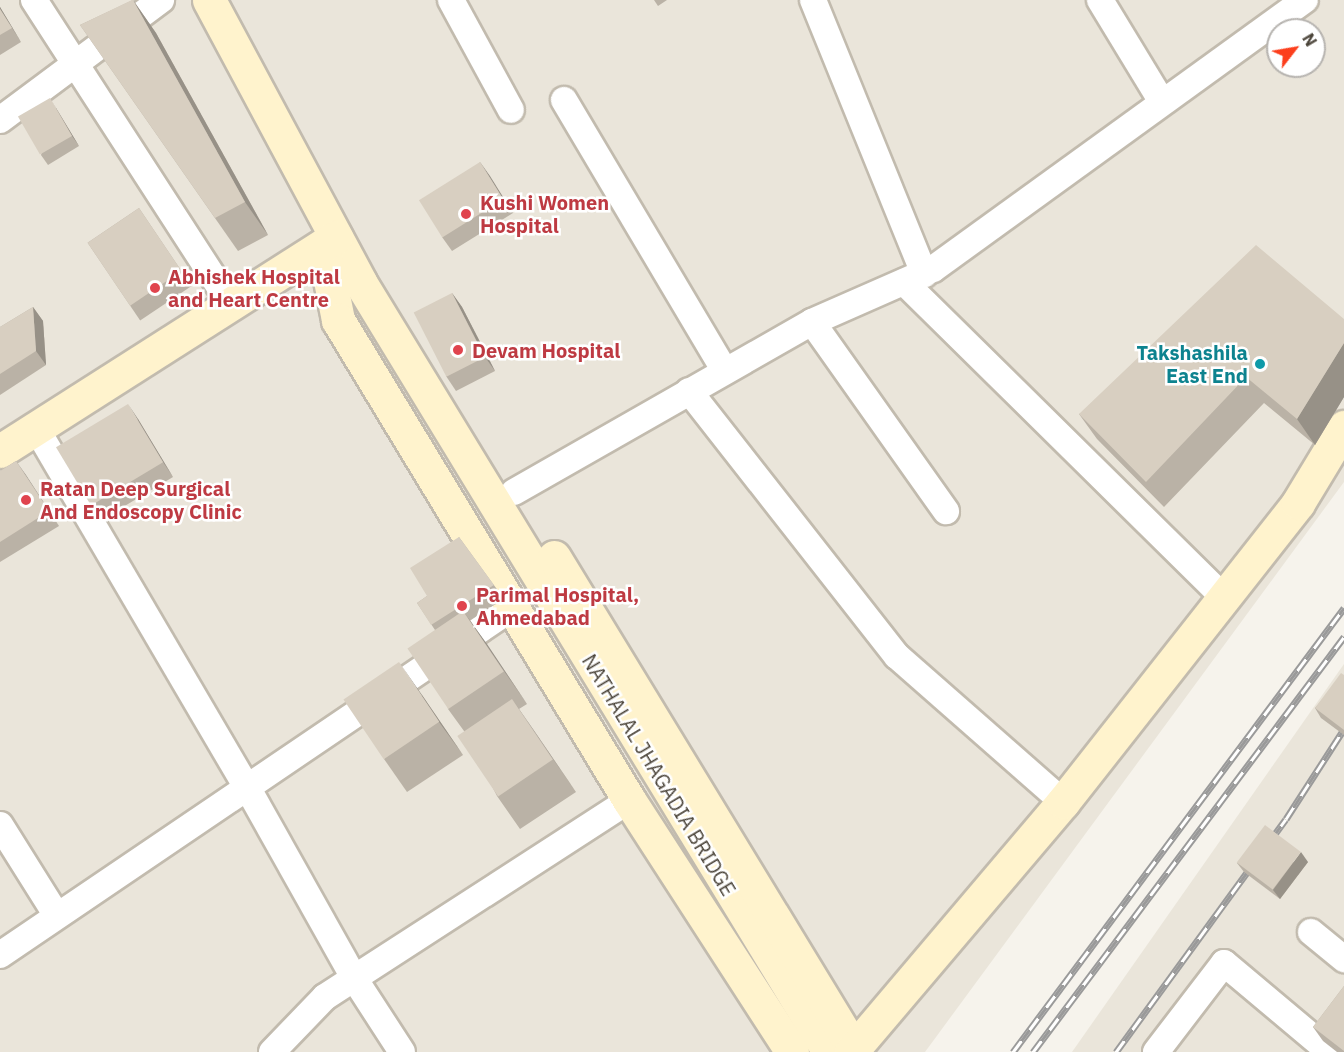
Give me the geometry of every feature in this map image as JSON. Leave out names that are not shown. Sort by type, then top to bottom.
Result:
[{"type":"street","points":[[34,0],[231,304]]},
{"type":"street","points":[[0,120],[75,66],[125,24],[161,0]]},
{"type":"street","points":[[209,0],[353,286]]},
{"type":"street","points":[[451,0],[511,110]]},
{"type":"street","points":[[813,0],[914,278],[1224,597]]},
{"type":"street","points":[[1100,0],[1162,102]]},
{"type":"street","points":[[514,492],[812,322],[914,278],[1305,0]]},
{"type":"street","points":[[564,100],[725,370]]},
{"type":"street","points":[[0,451],[330,242]]},
{"type":"street","points":[[330,242],[393,292],[845,1051],[1063,802],[1298,503],[1344,426]]},
{"type":"street","points":[[330,242],[338,320],[629,800],[792,1052]]},
{"type":"street","name":"NATHALAL JHAGADIA BRIDGE","points":[[353,286],[845,1051]]},
{"type":"street","name":"NATHALAL JHAGADIA BRIDGE","points":[[353,286],[809,1052]]},
{"type":"street","points":[[812,322],[946,511]]},
{"type":"street","points":[[689,391],[897,656],[1063,802]]},
{"type":"street","points":[[36,428],[248,787],[354,978],[402,1052]]},
{"type":"street","points":[[0,955],[512,608]]},
{"type":"street","points":[[272,1052],[325,997],[629,800]]},
{"type":"street","points":[[0,825],[57,916]]},
{"type":"street","points":[[1311,932],[1344,959]]},
{"type":"street","points":[[1156,1052],[1224,963],[1330,1052]]},
{"type":"shaded area","points":[[0,0],[1344,0],[1344,482],[925,1052],[0,1052]]},
{"type":"shaded area","points":[[1344,664],[1344,1052],[1072,1052]]},
{"type":"building","points":[[133,0],[245,202],[215,218],[80,25]]},
{"type":"building","points":[[0,9],[12,28],[0,35]]},
{"type":"building","points":[[50,98],[72,136],[40,155],[18,116]]},
{"type":"building","points":[[480,162],[503,199],[442,237],[419,200]]},
{"type":"building","points":[[139,208],[181,271],[130,306],[88,243]]},
{"type":"building","name":"Takshashila East End","points":[[1256,245],[1344,319],[1344,343],[1297,419],[1246,377],[1146,482],[1079,414]]},
{"type":"building","points":[[452,293],[485,357],[446,377],[414,313]]},
{"type":"building","points":[[33,307],[36,351],[0,374],[0,327]]},
{"type":"building","points":[[128,404],[163,462],[91,506],[56,447]]},
{"type":"building","points":[[16,461],[49,511],[0,542],[0,471]]},
{"type":"building","points":[[459,537],[494,585],[431,625],[417,603],[427,596],[410,568]]},
{"type":"building","points":[[463,611],[504,672],[448,709],[407,648]]},
{"type":"building","points":[[399,662],[439,722],[384,759],[343,699]]},
{"type":"building","points":[[1341,673],[1344,675],[1344,730],[1315,708]]},
{"type":"building","points":[[512,699],[553,760],[498,796],[457,736]]},
{"type":"building","points":[[1265,825],[1301,852],[1273,890],[1237,863]]},
{"type":"building","points":[[1344,986],[1344,1051],[1313,1027]]},
{"type":"railway","points":[[1013,1052],[1344,608]]},
{"type":"railway","points":[[1033,1052],[1344,637]]},
{"type":"railway","points":[[1116,1052],[1286,819],[1344,729]]},
{"type":"place","name":"Kushi Women Hospital","points":[[466,214]]},
{"type":"place","name":"Abhishek Hospital and Heart Centre","points":[[155,288]]},
{"type":"place","name":"Devam Hospital","points":[[458,350]]},
{"type":"place","name":"Takshashila East End","points":[[1260,364]]},
{"type":"place","name":"Ratan Deep Surgical And Endoscopy Clinic","points":[[26,500]]},
{"type":"place","name":"Parimal Hospital, Ahmedabad","points":[[462,606]]}]
